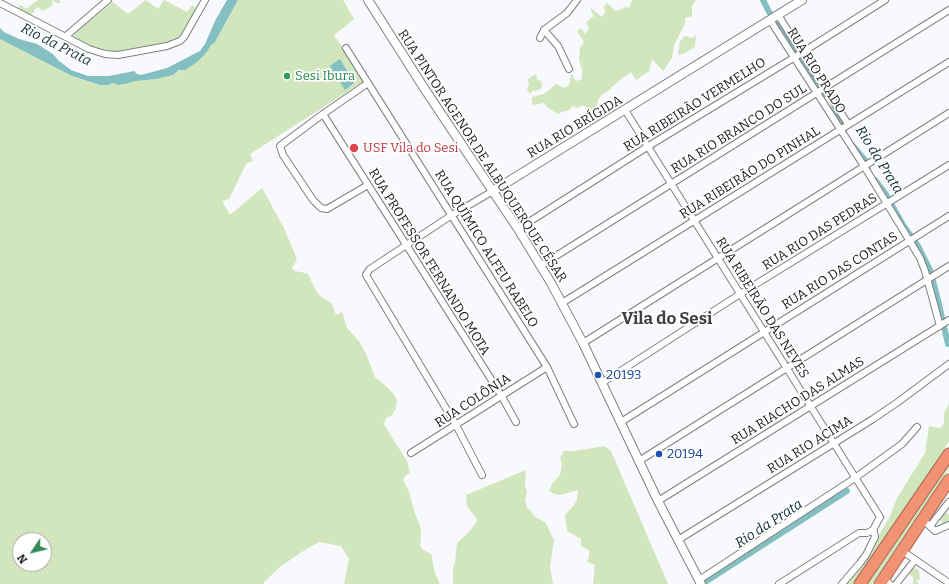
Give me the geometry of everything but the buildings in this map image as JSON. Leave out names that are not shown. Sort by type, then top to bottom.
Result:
[{"type":"highway","points":[[860,584],[949,454]]},
{"type":"highway","points":[[884,582],[901,550],[926,523],[949,480]]},
{"type":"street","points":[[66,36],[108,0]]},
{"type":"street","points":[[0,3],[89,49],[113,55],[124,55],[177,43],[184,37],[206,0]]},
{"type":"street","name":"RUA PINTOR AGENOR DE ALBUQUERQUE CÉSAR","points":[[368,0],[424,88],[518,229],[562,303],[583,343],[658,501],[700,582]]},
{"type":"street","points":[[540,38],[544,30],[567,13],[577,0]]},
{"type":"street","name":"RUA RIO BRÍGIDA","points":[[456,425],[424,369],[367,278],[366,274],[368,271],[452,215],[802,0]]},
{"type":"street","name":"RUA RIBEIRÃO VERMELHO","points":[[518,229],[647,147],[885,0]]},
{"type":"street","name":"RUA RIO BRANCO DO SUL","points":[[540,266],[949,10]]},
{"type":"street","name":"RUA RIO PRADO","points":[[774,17],[799,54],[912,240],[930,278],[944,323]]},
{"type":"street","name":"RUA RIO PRADO","points":[[774,17],[799,54]]},
{"type":"street","points":[[544,30],[557,44],[569,69]]},
{"type":"street","name":"RUA QUÍMICO ALFEU RABELO","points":[[346,48],[547,367],[574,424]]},
{"type":"street","name":"RUA RIBEIRÃO DO PINHAL","points":[[562,303],[949,62]]},
{"type":"street","points":[[368,83],[280,146],[283,155],[315,203],[321,208],[326,209],[368,185]]},
{"type":"street","name":"RUA RIBEIRÃO DAS NEVES","points":[[625,110],[880,517],[873,530]]},
{"type":"street","points":[[583,343],[949,113]]},
{"type":"street","name":"RUA PROFESSOR FERNANDO MOTA","points":[[323,114],[501,395],[516,422]]},
{"type":"street","name":"RUA RIO DAS PEDRAS","points":[[602,383],[740,294],[949,165]]},
{"type":"street","name":"RUA RIO DAS CONTAS","points":[[621,422],[949,216]]},
{"type":"street","points":[[639,461],[949,266]]},
{"type":"street","name":"RUA RIACHO DAS ALMAS","points":[[658,501],[944,323]]},
{"type":"street","name":"RUA RIO ACIMA","points":[[678,540],[898,402],[949,364]]},
{"type":"street","name":"RUA COLÔNIA","points":[[411,453],[547,367]]},
{"type":"street","points":[[456,425],[482,475]]},
{"type":"street","points":[[700,582],[855,478],[902,444],[917,427]]},
{"type":"street","points":[[949,502],[926,523],[935,531],[949,525]]},
{"type":"street","points":[[779,584],[858,533],[867,533],[873,530],[875,537],[866,555],[842,584]]},
{"type":"street","points":[[901,550],[949,583]]},
{"type":"street","points":[[896,584],[915,560]]},
{"type":"green space","points":[[38,0],[52,0],[53,5],[43,11],[37,7],[30,17],[16,9],[21,5],[26,9]]},
{"type":"green space","points":[[52,0],[59,0],[61,3],[57,3]]},
{"type":"green space","points":[[146,0],[158,9],[164,0],[187,12],[192,5],[198,9],[176,41],[118,53],[105,52],[89,48],[73,37],[78,30],[113,2],[128,14]]},
{"type":"green space","points":[[238,0],[343,0],[354,19],[334,35],[364,81],[250,154],[253,161],[246,164],[229,199],[222,201],[230,215],[262,188],[284,228],[297,259],[292,268],[294,271],[308,274],[319,295],[332,304],[336,315],[342,312],[347,328],[359,341],[375,377],[395,396],[397,402],[395,410],[392,415],[385,419],[386,421],[383,423],[407,461],[410,473],[405,476],[403,480],[409,492],[415,514],[420,525],[420,546],[423,550],[431,554],[435,573],[440,584],[344,584],[349,559],[341,546],[319,542],[280,567],[264,582],[264,584],[0,584],[0,39],[72,76],[100,85],[108,85],[113,83],[118,85],[173,75],[207,52],[211,45],[215,42]]},
{"type":"green space","points":[[632,0],[696,0],[692,6],[692,16],[685,18],[685,24],[674,45],[672,58],[663,71],[652,59],[649,71],[636,80],[631,72],[601,95],[598,100],[595,114],[588,113],[587,108],[583,105],[577,108],[573,106],[568,111],[558,114],[548,108],[544,103],[532,105],[532,97],[544,94],[556,84],[565,88],[569,85],[571,75],[569,71],[576,81],[582,79],[582,69],[579,60],[580,48],[584,42],[577,31],[581,28],[585,34],[589,28],[586,22],[594,16],[591,8],[602,17],[606,11],[603,8],[607,3],[616,11],[626,7],[629,8]]},
{"type":"green space","points":[[696,34],[695,47],[683,54],[678,55],[680,41],[685,36],[693,38]]},
{"type":"green space","points":[[536,74],[537,79],[541,81],[542,86],[540,90],[532,91],[530,94],[527,89],[529,84],[528,79]]},
{"type":"green space","points":[[949,404],[949,441],[927,480],[855,584],[844,584],[865,559],[890,516],[897,498],[925,453],[929,426],[941,428],[944,422],[944,413]]},
{"type":"green space","points":[[605,446],[611,451],[668,584],[593,584],[595,565],[587,562],[589,550],[581,546],[581,539],[567,531],[565,515],[577,500],[578,490],[560,495],[549,491],[552,484],[560,475],[562,464],[560,458],[564,451],[574,451]]},
{"type":"green space","points":[[949,458],[949,469],[906,534],[872,584],[864,584]]},
{"type":"green space","points":[[526,470],[525,485],[527,493],[525,500],[527,507],[535,517],[545,522],[554,540],[550,567],[553,584],[453,584],[453,568],[457,543],[469,532],[476,523],[477,519],[467,506],[466,495]]},
{"type":"green space","points":[[944,510],[949,514],[949,522],[943,524],[940,519]]},
{"type":"green space","points":[[912,567],[919,570],[920,580],[916,580],[919,584],[913,584],[913,577],[907,573]]},
{"type":"water","name":"Rio da Prata","points":[[227,0],[238,0],[215,42],[211,45],[207,52],[197,62],[185,70],[179,70],[173,75],[156,79],[118,85],[113,83],[108,85],[100,85],[72,76],[0,39],[0,28],[4,32],[19,39],[37,44],[53,54],[59,61],[71,70],[88,76],[109,76],[134,71],[141,75],[167,68],[200,51]]},
{"type":"water","points":[[340,59],[354,83],[345,90],[330,66]]},
{"type":"waterway","name":"Rio da Prata","points":[[763,0],[769,12],[778,21],[822,96]]},
{"type":"waterway","name":"Rio da Prata","points":[[829,109],[837,116],[844,132]]},
{"type":"waterway","name":"Rio da Prata","points":[[852,145],[865,160],[868,169]]},
{"type":"waterway","name":"Rio da Prata","points":[[875,180],[885,193],[903,225],[918,246],[930,270],[948,344]]},
{"type":"waterway","name":"Rio da Prata","points":[[705,582],[847,491]]},
{"type":"place","name":"Sesi Ibura","points":[[287,76]]},
{"type":"place","name":"USF Vila do Sesi","points":[[354,148]]},
{"type":"place","name":"20193","points":[[598,375]]},
{"type":"place","name":"20194","points":[[659,454]]},
{"type":"district","name":"Vila do Sesi","points":[[667,319]]}]
